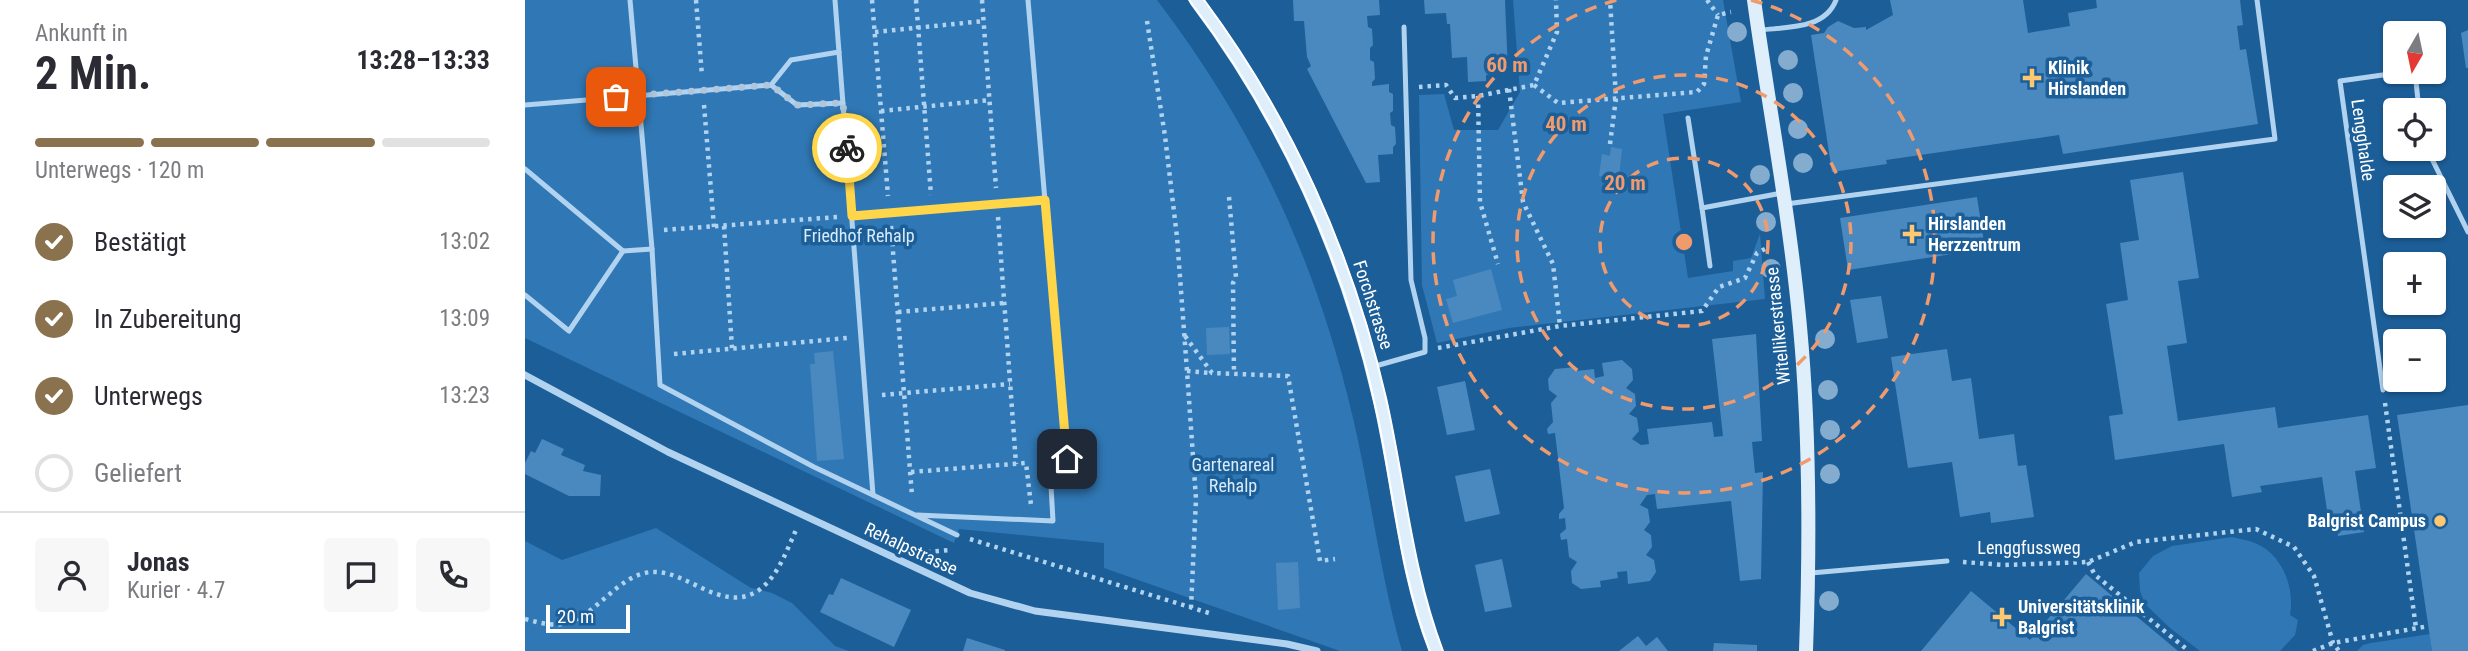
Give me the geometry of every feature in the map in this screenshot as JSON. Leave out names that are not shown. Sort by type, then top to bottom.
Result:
[{"type":"main road","name":"Forchstrasse","points":[[1196,0],[1249,77],[1302,175],[1341,268],[1372,367],[1417,592],[1436,651]]},
{"type":"main road","name":"Witellikerstrasse","points":[[1753,0],[1783,199],[1799,324],[1807,418],[1810,513],[1806,651]]},
{"type":"street","name":"Rehalpstrasse","points":[[528,376],[668,452],[970,593],[1035,611],[1249,639],[1317,651]]},
{"type":"lane","points":[[630,0],[652,249],[660,385],[814,467],[957,535]]},
{"type":"lane","points":[[835,0],[873,495]]},
{"type":"lane","points":[[914,515],[1053,521],[1051,486],[1069,485],[1028,0]]},
{"type":"lane","points":[[1758,30],[1810,24],[1831,13],[1836,0]]},
{"type":"lane","points":[[1702,208],[2275,139],[2257,0]]},
{"type":"lane","points":[[1372,367],[1425,352],[1425,338],[1411,280],[1404,27]]},
{"type":"lane","points":[[771,85],[791,60],[839,52]]},
{"type":"lane","name":"Lengghalde","points":[[2383,75],[2340,81],[2383,390]]},
{"type":"lane","points":[[525,105],[771,85],[797,105],[843,103]]},
{"type":"lane","points":[[1688,118],[1710,266]]},
{"type":"lane","points":[[2433,161],[2468,232]]},
{"type":"lane","points":[[525,169],[622,251],[652,249]]},
{"type":"lane","points":[[852,216],[1045,200]]},
{"type":"lane","points":[[525,295],[569,331],[622,251]]},
{"type":"lane","points":[[1809,573],[1947,561]]},
{"type":"path","points":[[696,0],[714,227]]},
{"type":"path","points":[[873,0],[914,515]]},
{"type":"path","points":[[916,0],[932,209]]},
{"type":"path","points":[[982,0],[1016,464]]},
{"type":"path","points":[[1534,85],[1557,32],[1556,0]]},
{"type":"path","points":[[1610,144],[1616,98],[1611,0]]},
{"type":"path","points":[[1707,0],[1719,15]]},
{"type":"path","points":[[1719,15],[1731,12]]},
{"type":"path","points":[[1407,87],[1446,85],[1455,98],[1534,85],[1558,103],[1697,92],[1704,83],[1706,56],[1719,15]]},
{"type":"path","points":[[875,32],[984,21]]},
{"type":"path","points":[[1147,21],[1167,149],[1187,371],[1196,499],[1191,608]]},
{"type":"path","points":[[1509,89],[1523,202],[1553,264],[1560,326]]},
{"type":"path","points":[[1478,96],[1480,202],[1498,264]]},
{"type":"path","points":[[881,111],[990,100]]},
{"type":"path","points":[[1229,197],[1236,277],[1233,283],[1234,374]]},
{"type":"path","points":[[650,232],[852,216]]},
{"type":"path","points":[[724,226],[731,348]]},
{"type":"path","points":[[1442,347],[1560,326],[1702,311],[1719,287],[1745,278],[1757,253],[1765,249]]},
{"type":"path","points":[[898,312],[1004,303]]},
{"type":"path","points":[[1184,334],[1212,373]]},
{"type":"path","points":[[658,355],[861,337]]},
{"type":"path","points":[[1187,371],[1288,376],[1320,561],[1335,559]]},
{"type":"path","points":[[866,396],[1010,384]]},
{"type":"path","points":[[2383,392],[2416,628]]},
{"type":"path","points":[[911,472],[1026,463],[1033,520]]},
{"type":"path","points":[[525,619],[546,624],[564,624],[586,613],[635,577],[653,571],[722,595],[738,597],[754,593],[770,580],[784,557],[802,516]]},
{"type":"path","name":"Lenggfussweg","points":[[1947,561],[2004,565],[2088,562],[2136,542],[2256,529],[2294,547],[2314,576],[2333,643],[2339,651]]},
{"type":"path","points":[[957,535],[1214,615]]},
{"type":"path","points":[[2088,562],[2095,575],[2189,651]]},
{"type":"path","points":[[2313,651],[2333,643],[2428,626]]},
{"type":"green space","name":"Friedhof Rehalp","points":[[525,0],[1157,0],[1224,98],[1278,198],[1301,250],[1321,304],[1353,418],[1402,651],[1340,651],[1104,568],[1104,543],[959,529],[954,543],[525,338]]},
{"type":"green space","points":[[1513,0],[1723,0],[1741,102],[1663,114],[1688,278],[1733,271],[1733,261],[1751,258],[1760,234],[1765,299],[1509,328],[1437,343],[1422,285],[1419,95],[1444,94],[1454,130],[1498,130],[1520,92]]},
{"type":"green space","points":[[656,528],[751,588],[772,593],[792,603],[835,646],[849,651],[525,651],[525,541],[562,560]]},
{"type":"green space","points":[[2232,537],[2264,548],[2273,555],[2285,573],[2290,593],[2290,615],[2298,620],[2295,635],[2280,651],[2200,651],[2145,604],[2140,591],[2139,573],[2153,556],[2172,546]]},
{"type":"green space","points":[[2430,634],[2432,651],[2357,651],[2363,645],[2371,643]]},
{"type":"building","points":[[1293,0],[1379,0],[1380,15],[1367,16],[1368,27],[1372,29],[1370,60],[1374,62],[1375,79],[1372,86],[1389,84],[1389,92],[1393,94],[1393,111],[1390,113],[1391,125],[1395,127],[1396,144],[1393,154],[1378,155],[1380,182],[1366,183],[1307,69],[1311,66],[1307,57],[1304,21],[1294,21]]},
{"type":"building","points":[[1424,0],[1505,0],[1508,73],[1486,75],[1486,81],[1468,82],[1467,57],[1452,58],[1450,24],[1447,24],[1446,13],[1425,14]]},
{"type":"building","name":"Klinik Hirslanden","points":[[1890,0],[2023,0],[2028,33],[2070,26],[2068,13],[2097,8],[2096,0],[2240,0],[2243,25],[2237,26],[2240,50],[2246,49],[2258,124],[2063,154],[2059,135],[1886,160],[1887,164],[1832,172],[1811,35],[1824,33],[1838,21],[1854,28],[1866,27],[1866,30],[1893,15]]},
{"type":"building","points":[[2468,30],[2468,68],[2466,68],[2461,33]]},
{"type":"building","points":[[1611,147],[1622,149],[1618,187],[1608,185],[1609,177],[1599,176],[1602,154],[1610,156]]},
{"type":"building","points":[[2183,172],[2199,278],[2178,281],[2187,343],[2167,346],[2178,421],[2275,407],[2278,428],[2368,415],[2376,468],[2355,471],[2364,532],[2338,536],[2337,528],[2330,530],[2322,477],[2260,486],[2262,492],[2232,497],[2224,444],[2115,460],[2109,416],[2123,414],[2106,304],[2128,300],[2120,243],[2139,240],[2130,180]]},
{"type":"building","name":"Hirslanden Herzzentrum","points":[[1977,197],[1985,249],[1848,270],[1840,218]]},
{"type":"building","points":[[1491,269],[1502,310],[1453,323],[1446,299],[1457,296],[1453,280]]},
{"type":"building","points":[[1881,296],[1888,338],[1857,343],[1850,300]]},
{"type":"building","points":[[1229,327],[1230,354],[1207,355],[1206,328]]},
{"type":"building","points":[[1756,334],[1762,441],[1752,442],[1755,473],[1763,472],[1761,579],[1740,581],[1731,501],[1657,509],[1655,494],[1647,495],[1640,505],[1648,509],[1650,522],[1644,530],[1651,535],[1652,547],[1646,555],[1654,560],[1656,572],[1650,581],[1628,584],[1627,571],[1617,572],[1618,578],[1600,581],[1601,587],[1581,589],[1572,583],[1571,571],[1577,562],[1569,557],[1567,539],[1561,540],[1560,534],[1566,529],[1565,518],[1559,519],[1564,508],[1555,433],[1548,434],[1547,429],[1553,422],[1551,403],[1557,396],[1549,390],[1548,379],[1555,369],[1594,369],[1595,378],[1604,376],[1602,363],[1622,360],[1632,369],[1633,380],[1626,388],[1635,394],[1636,406],[1629,414],[1637,418],[1639,431],[1632,439],[1641,445],[1649,444],[1647,429],[1712,422],[1714,437],[1723,436],[1712,339]]},
{"type":"building","points":[[1947,349],[1952,381],[1971,378],[1979,439],[2014,434],[2018,466],[2026,465],[2034,517],[1991,523],[1990,512],[1960,517],[1952,462],[1908,468],[1891,357]]},
{"type":"building","points":[[833,351],[844,459],[817,461],[810,364],[815,364],[814,353]]},
{"type":"building","points":[[1465,381],[1475,430],[1447,435],[1437,387]]},
{"type":"building","name":"Balgrist Campus","points":[[2468,405],[2468,651],[2432,651],[2397,415]]},
{"type":"building","points":[[542,439],[564,449],[561,455],[585,465],[583,471],[601,475],[600,496],[569,496],[525,474],[525,463],[531,451],[535,453]]},
{"type":"building","points":[[1490,469],[1500,514],[1465,522],[1455,476]]},
{"type":"building","points":[[1502,559],[1512,607],[1485,612],[1475,565]]},
{"type":"building","points":[[1298,562],[1300,608],[1278,610],[1276,563]]},
{"type":"building","points":[[2086,574],[2178,651],[1921,651],[1971,591],[2030,640]]},
{"type":"building","points":[[841,578],[911,610],[894,647],[820,612],[829,594],[833,595]]},
{"type":"building","points":[[1638,636],[1646,646],[1657,637],[1668,651],[1619,651]]},
{"type":"building","points":[[967,638],[1005,650],[1005,651],[963,651]]},
{"type":"building","points":[[1714,643],[1757,645],[1757,651],[1713,651]]},
{"type":"tram line","points":[[1189,0],[1223,47],[1281,146],[1307,198],[1329,252],[1365,362],[1405,565],[1430,651]]},
{"type":"tram line","points":[[1204,0],[1236,45],[1292,140],[1337,240],[1356,292],[1386,398],[1416,558],[1443,651]]},
{"type":"way so far","points":[[616,97],[771,85],[797,105],[843,103],[847,148]]},
{"type":"place","name":"Klinik Hirslanden","points":[[2032,78]]},
{"type":"place","name":"Hirslanden Herzzentrum","points":[[1912,234]]},
{"type":"place","name":"Balgrist Campus","points":[[2440,521]]},
{"type":"place","name":"Universitätsklinik Balgrist","points":[[2002,617]]},
{"type":"route","points":[[847,148],[852,216],[1045,200],[1067,459]]},
{"type":"park label","name":"Gartenareal Rehalp","points":[[1233,475]]}]
